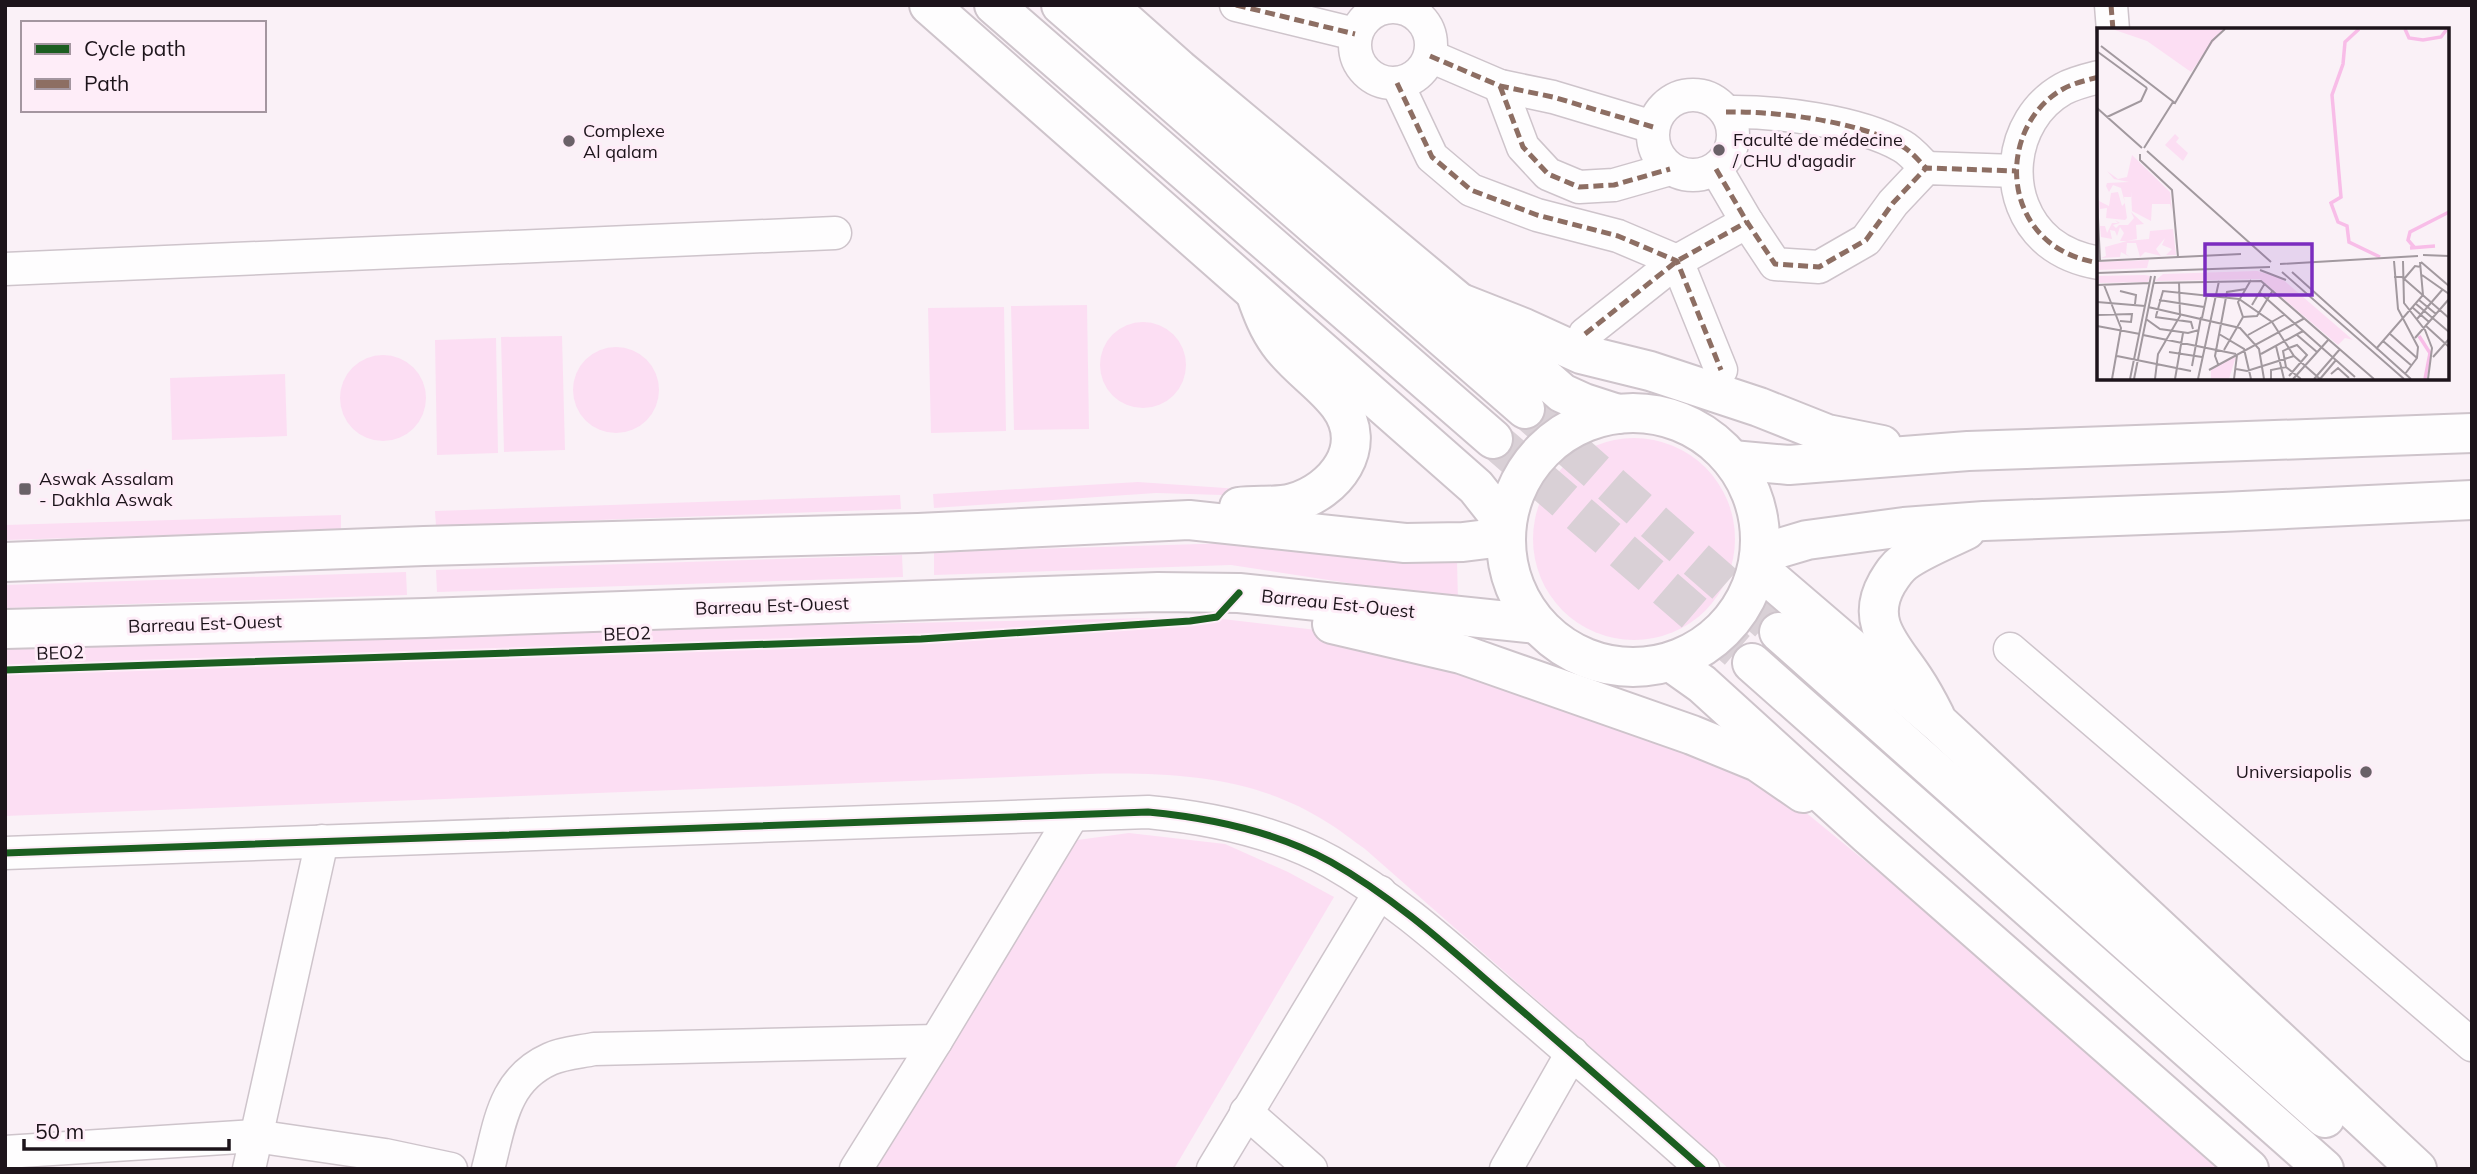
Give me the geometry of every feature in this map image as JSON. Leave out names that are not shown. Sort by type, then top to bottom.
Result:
[{"type":"main road","points":[[929,5],[1476,487],[1506,529]]},
{"type":"main road","points":[[994,5],[1493,439]]},
{"type":"main road","points":[[1061,5],[1525,409]]},
{"type":"main road","points":[[1107,5],[1179,69],[1461,304],[1562,393],[1618,414]]},
{"type":"main road","points":[[1189,520],[1223,510],[1289,504],[1306,499],[1339,474],[1346,463],[1350,435],[1339,405],[1279,344],[1256,295]]},
{"type":"main road","points":[[1461,304],[1581,354],[1650,371],[1759,407],[1827,434],[1880,444],[1968,451]]},
{"type":"main road","points":[[1640,413],[1681,422],[1709,438],[1732,460],[1746,480],[1756,504],[1761,529],[1759,561],[1741,609],[1727,626],[1701,648],[1671,662],[1647,667],[1598,663],[1565,647],[1536,624],[1518,597],[1507,566],[1506,529],[1510,504],[1529,466],[1543,450],[1577,425],[1618,414],[1640,413]]},
{"type":"main road","points":[[1732,460],[1789,464],[1968,451],[2472,433]]},
{"type":"main road","points":[[1759,561],[1807,540],[1904,527],[1984,521],[2472,500]]},
{"type":"main road","points":[[5,562],[424,546],[918,533],[1189,520],[1405,543],[1475,541],[1506,529]]},
{"type":"main road","points":[[1940,724],[1914,678],[1883,634],[1880,621],[1881,595],[1903,562],[1984,521]]},
{"type":"main road","points":[[1759,561],[1940,724],[2417,1169]]},
{"type":"main road","name":"Barreau Est-Ouest","points":[[5,629],[425,618],[1158,592],[1239,593],[1536,624]]},
{"type":"main road","points":[[1272,598],[1309,618],[1461,654],[1725,747],[1786,779],[1824,809],[1868,835]]},
{"type":"main road","points":[[1779,632],[2381,1169]]},
{"type":"main road","points":[[1671,662],[1702,684],[1868,835],[2249,1169]]},
{"type":"main road","points":[[1752,663],[2324,1169]]},
{"type":"street","points":[[1236,5],[1355,34]]},
{"type":"street","points":[[2110,5],[2113,28]]},
{"type":"street","points":[[1389,6],[1404,8],[1417,15],[1427,26],[1432,40],[1430,56],[1423,69],[1412,78],[1397,83],[1382,82],[1368,75],[1359,63],[1354,49],[1355,34],[1362,20],[1374,11],[1389,6]]},
{"type":"street","points":[[1430,56],[1500,86],[1553,97],[1653,127]]},
{"type":"street","points":[[2097,77],[2062,89],[2046,101],[2033,116],[2023,133],[2016,172],[2018,191],[2034,226],[2048,241],[2064,252],[2097,263]]},
{"type":"street","points":[[1397,83],[1432,157],[1471,190],[1537,215],[1618,236],[1677,261],[1721,370]]},
{"type":"street","points":[[1500,86],[1523,147],[1548,174],[1579,187],[1614,186],[1670,169]]},
{"type":"street","points":[[1700,95],[1715,101],[1726,113],[1732,127],[1733,143],[1727,157],[1716,169],[1701,175],[1685,175],[1670,169],[1659,158],[1653,143],[1653,127],[1658,113],[1670,102],[1684,96],[1700,95]]},
{"type":"street","points":[[1726,113],[1762,111],[1870,130],[1905,147],[1926,168],[2016,172]]},
{"type":"street","points":[[1716,169],[1746,222],[1775,264],[1819,267],[1866,240],[1893,203],[1926,168]]},
{"type":"street","points":[[1585,334],[1677,261],[1746,222]]},
{"type":"street","points":[[5,269],[835,233]]},
{"type":"street","points":[[2010,649],[2472,1045]]},
{"type":"street","points":[[5,853],[1148,813],[1223,822],[1296,846],[1330,862],[1380,892],[1572,1053],[1703,1169]]},
{"type":"street","points":[[856,1169],[1072,816]]},
{"type":"street","points":[[249,1169],[322,841]]},
{"type":"street","points":[[1213,1169],[1380,892]]},
{"type":"street","points":[[488,1169],[507,1097],[524,1075],[551,1058],[594,1049],[936,1041]]},
{"type":"street","points":[[1506,1169],[1572,1053]]},
{"type":"street","points":[[1246,1112],[1311,1169]]},
{"type":"street","points":[[5,1152],[42,1160],[255,1136],[385,1155],[451,1169]]},
{"type":"shaded area","points":[[1087,305],[1089,429],[1014,430],[1011,306]]},
{"type":"shaded area","points":[[1004,307],[1006,431],[931,433],[928,308]]},
{"type":"shaded area","points":[[1135,322],[1151,322],[1174,334],[1183,348],[1186,365],[1183,382],[1174,396],[1151,408],[1135,408],[1119,401],[1107,389],[1100,373],[1100,357],[1107,341],[1119,329]]},
{"type":"shaded area","points":[[562,336],[565,450],[504,452],[501,337]]},
{"type":"shaded area","points":[[496,338],[498,453],[437,455],[435,340]]},
{"type":"shaded area","points":[[616,347],[633,350],[647,359],[656,373],[659,390],[656,407],[647,421],[633,430],[616,433],[599,430],[585,421],[576,407],[573,390],[576,373],[585,359],[599,350]]},
{"type":"shaded area","points":[[375,355],[391,355],[414,367],[423,381],[426,398],[423,415],[414,429],[391,441],[375,441],[359,434],[347,422],[340,406],[340,390],[347,374],[359,362]]},
{"type":"shaded area","points":[[285,374],[287,436],[172,440],[170,378]]},
{"type":"shaded area","points":[[1634,438],[1673,446],[1690,455],[1705,468],[1718,483],[1727,500],[1735,539],[1727,578],[1718,595],[1705,610],[1690,623],[1673,632],[1634,640],[1595,632],[1578,623],[1563,610],[1550,595],[1541,578],[1533,539],[1541,500],[1550,483],[1563,468],[1578,455],[1595,446]]},
{"type":"shaded area","points":[[1318,473],[1324,478],[1312,488],[1288,495],[1156,493],[934,508],[933,494],[1138,482],[1254,490],[1287,488],[1305,483]]},
{"type":"shaded area","points":[[900,495],[901,509],[436,526],[435,511]]},
{"type":"shaded area","points":[[341,515],[341,530],[5,540],[5,525]]},
{"type":"shaded area","points":[[1234,543],[1413,561],[1457,561],[1458,600],[1231,565],[934,575],[934,552]]},
{"type":"shaded area","points":[[902,555],[903,577],[437,592],[436,570]]},
{"type":"shaded area","points":[[406,572],[407,595],[5,608],[5,585]]},
{"type":"shaded area","points":[[1205,617],[1342,633],[1760,775],[2063,1023],[2232,1169],[1729,1169],[1365,849],[1330,824],[1298,806],[1270,794],[1211,780],[1150,774],[1089,774],[5,816],[5,649],[756,626]]},
{"type":"shaded area","points":[[1129,833],[1225,844],[1288,872],[1334,897],[1174,1169],[875,1169],[1070,841]]},
{"type":"tunnel","points":[[1525,409],[1779,632]]},
{"type":"tunnel","points":[[1493,439],[1752,663]]},
{"type":"marked path","points":[[1236,5],[1355,34]]},
{"type":"marked path","points":[[2111,5],[2113,28]]},
{"type":"marked path","points":[[1430,56],[1500,86],[1553,97],[1653,127]]},
{"type":"marked path","points":[[2097,78],[2067,87],[2045,103],[2031,120],[2021,140],[2017,162],[2017,184],[2023,206],[2033,225],[2061,250],[2097,262]]},
{"type":"marked path","points":[[1397,83],[1432,157],[1471,190],[1537,215],[1618,236],[1677,261],[1721,370]]},
{"type":"marked path","points":[[1500,86],[1523,147],[1548,174],[1579,187],[1614,185],[1670,169]]},
{"type":"marked path","points":[[1726,112],[1768,113],[1816,119],[1863,130],[1902,146],[1926,168]]},
{"type":"marked path","points":[[1716,169],[1775,264],[1819,267],[1866,240],[1893,203],[1926,168],[2016,171]]},
{"type":"marked path","points":[[1585,334],[1677,261],[1747,222]]},
{"type":"cycle path","name":"BEO2","points":[[5,670],[921,639],[1190,621],[1217,617],[1239,593]]},
{"type":"cycle path","points":[[5,853],[1148,812],[1219,822],[1265,834],[1310,851],[1376,890],[1459,956],[1703,1169]]},
{"type":"place","name":"Complexe Al qalam","points":[[569,141]]},
{"type":"place","name":"Faculté de médecine / CHU d'agadir","points":[[1719,150]]},
{"type":"place","name":"Aswak Assalam - Dakhla Aswak","points":[[25,489]]},
{"type":"place","name":"Universiapolis","points":[[2366,772]]}]
